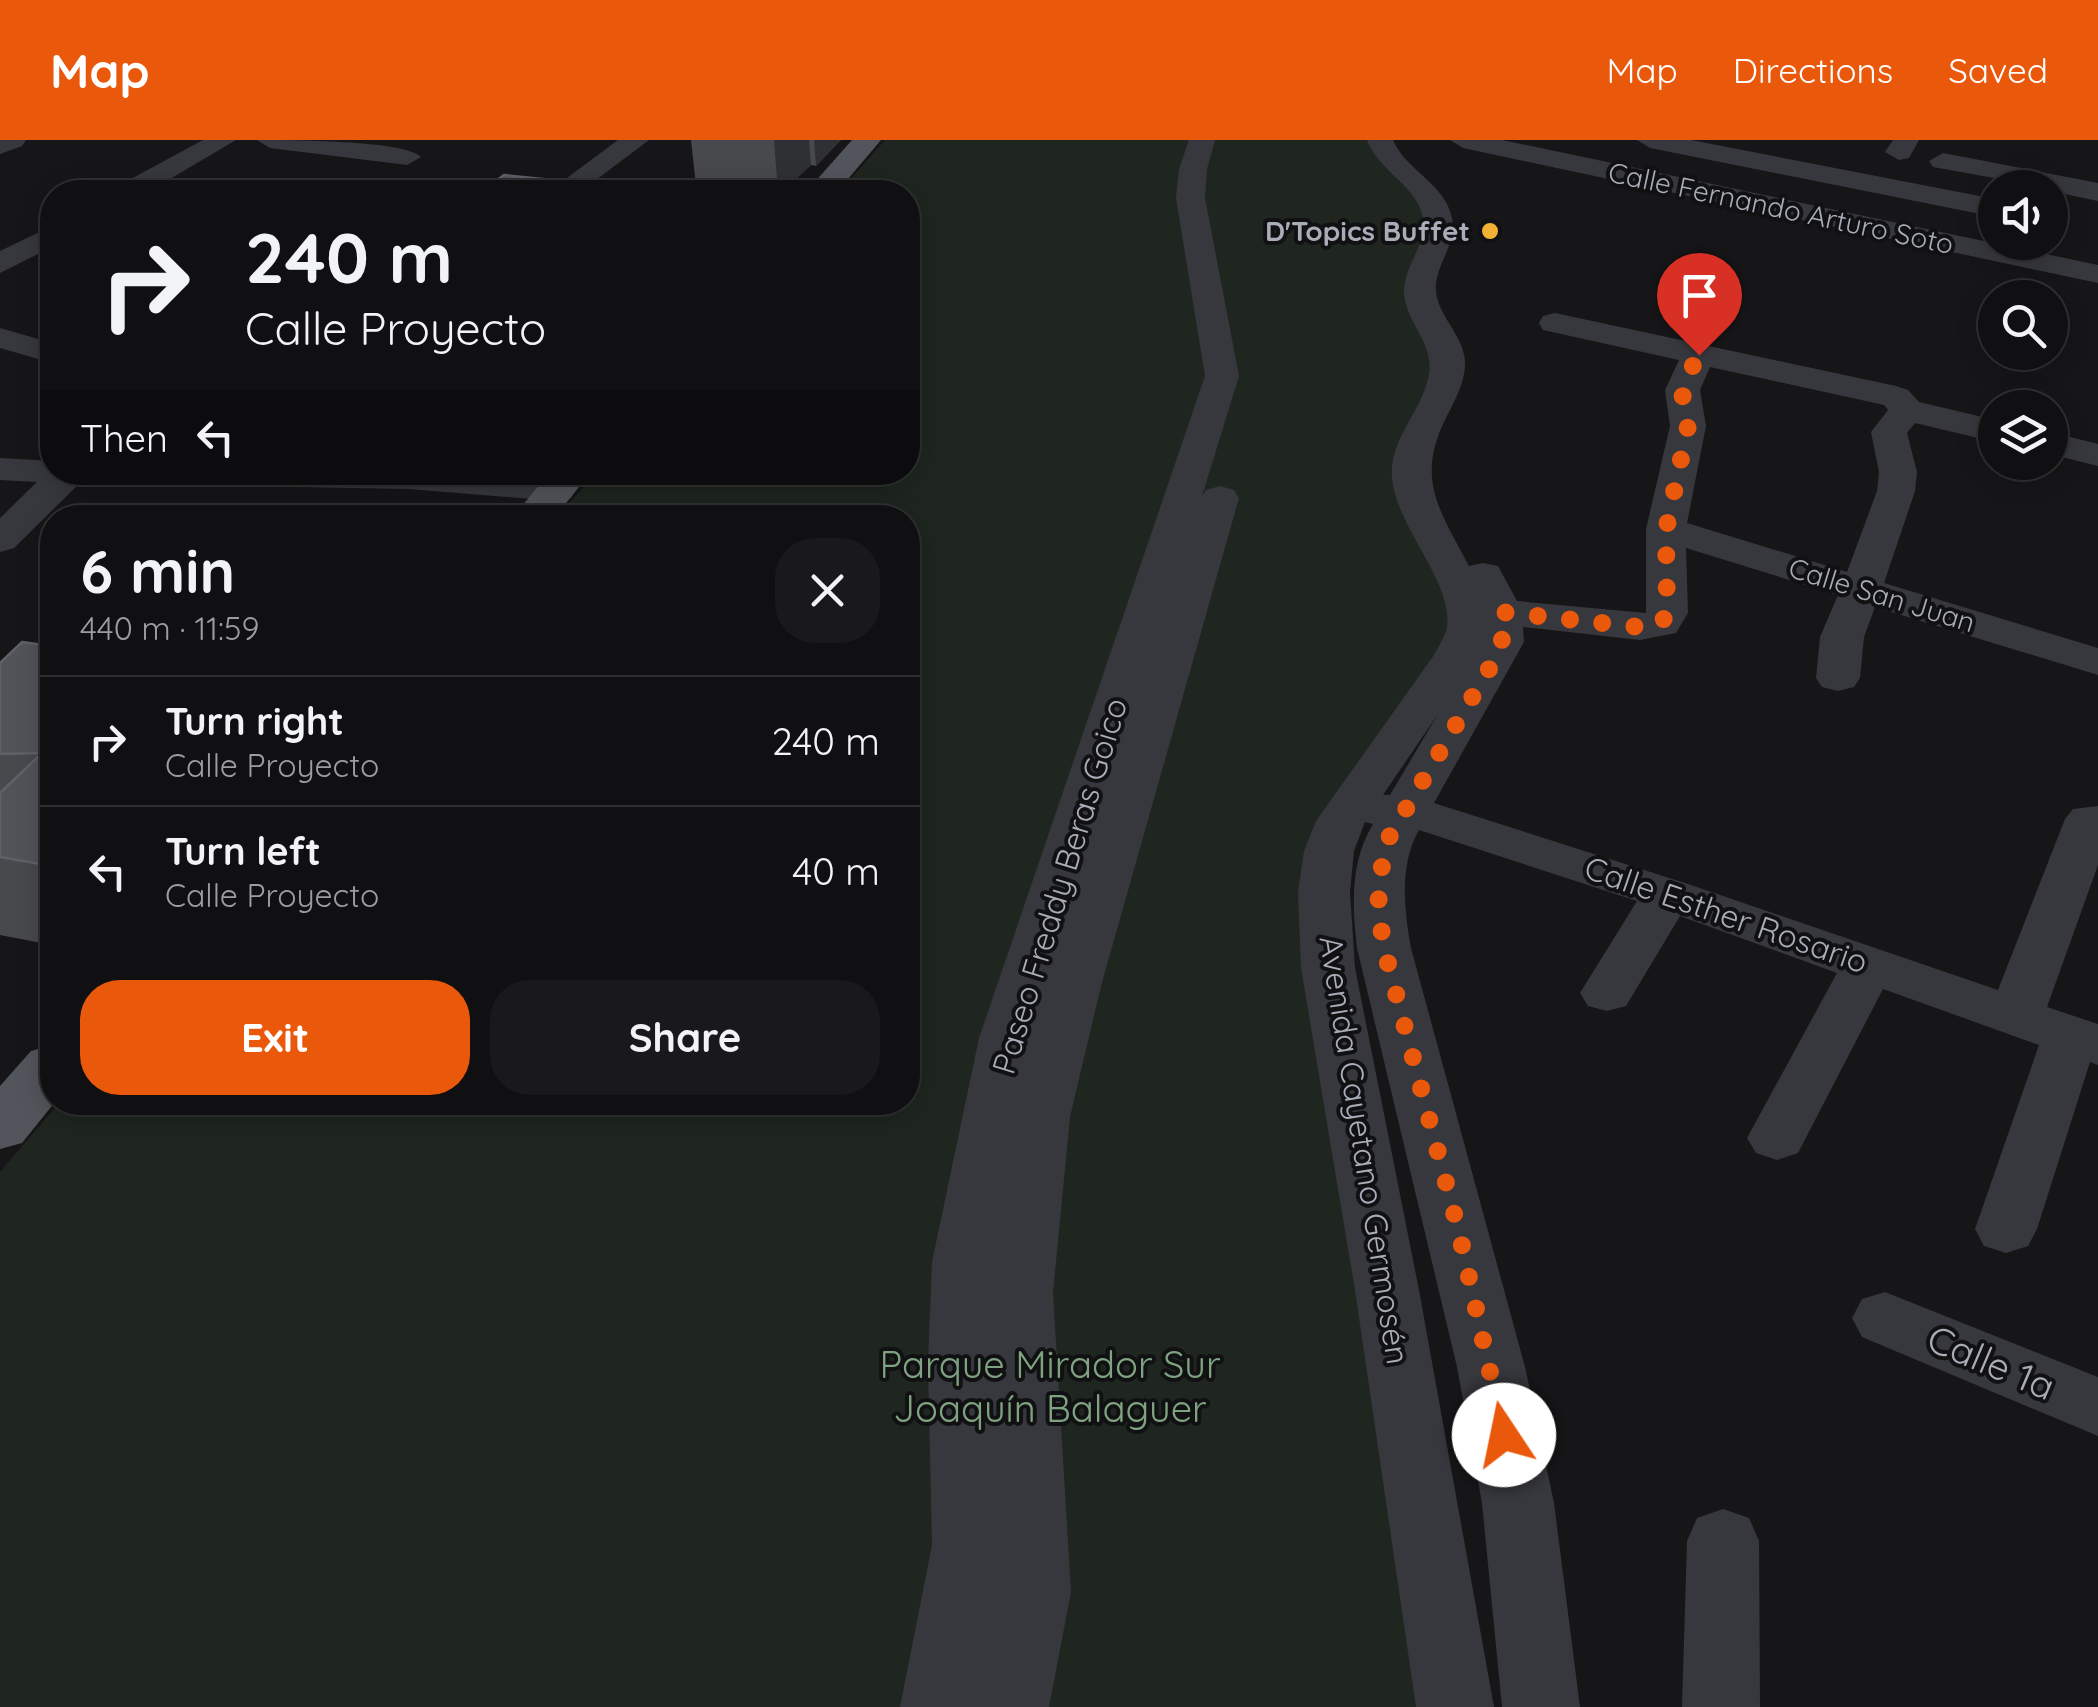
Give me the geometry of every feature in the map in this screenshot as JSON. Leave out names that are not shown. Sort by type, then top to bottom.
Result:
[{"type":"main road","points":[[832,180],[867,140]]},
{"type":"main road","points":[[0,1127],[40,1080]]},
{"type":"street","points":[[0,146],[14,140]]},
{"type":"street","points":[[150,180],[223,140]]},
{"type":"street","points":[[270,140],[407,157]]},
{"type":"street","points":[[371,180],[436,140]]},
{"type":"street","points":[[579,180],[636,140]]},
{"type":"street","name":"Paseo Freddy Beras Goico","points":[[939,1707],[968,1545],[961,1364],[964,1262],[1007,1038],[1222,376],[1216,318],[1190,209],[1194,160],[1202,140]]},
{"type":"street","name":"Paseo Freddy Beras Goico","points":[[1010,1707],[1034,1592],[1021,1293],[1040,1117],[1074,986],[1252,387],[1250,332],[1217,212],[1220,164],[1229,140]]},
{"type":"street","name":"Avenida Cayetano Germosén","points":[[1380,140],[1384,152],[1419,187],[1438,214],[1439,229],[1420,291],[1423,308],[1448,363],[1412,448],[1411,477],[1429,536],[1465,599],[1468,628],[1455,656],[1348,810],[1329,851],[1324,892],[1328,968],[1393,1328],[1455,1707]]},
{"type":"street","points":[[1416,140],[1469,205],[1445,291],[1446,308],[1479,368],[1445,458],[1444,481],[1448,498],[1501,612],[1640,627],[1661,624],[1667,613],[1666,530],[1688,426],[1682,400],[1686,378],[1699,355]]},
{"type":"street","name":"Calle Fernando Arturo Soto","points":[[1464,140],[2098,274]]},
{"type":"street","points":[[1650,140],[1978,205]]},
{"type":"street","points":[[1868,146],[1902,146],[2098,192]]},
{"type":"street","points":[[0,264],[40,241]]},
{"type":"street","points":[[1555,322],[1896,397],[1907,410],[1978,426]]},
{"type":"street","points":[[0,338],[40,350]]},
{"type":"street","points":[[1838,678],[1842,637],[1890,516],[1896,491],[1898,472],[1889,432],[1907,410]]},
{"type":"street","points":[[2068,448],[2098,455]]},
{"type":"street","points":[[0,469],[40,471]]},
{"type":"street","points":[[0,540],[57,485]]},
{"type":"street","points":[[477,485],[554,493]]},
{"type":"street","name":"Calle San Juan","points":[[1666,530],[2092,649]]},
{"type":"street","name":"Avenida Cayetano Germosén","points":[[1501,612],[1502,642],[1492,664],[1384,846],[1378,906],[1384,948],[1491,1366],[1518,1503],[1541,1707]]},
{"type":"street","name":"Calle Esther Rosario","points":[[1348,810],[1407,810],[1868,962],[2061,1032]]},
{"type":"street","points":[[2006,1229],[2061,1032],[2081,816]]},
{"type":"street","points":[[1608,993],[1667,894]]},
{"type":"street","points":[[1776,1138],[1868,962]]},
{"type":"street","name":"Calle 1a","points":[[1885,1318],[2098,1408]]},
{"type":"street","points":[[1721,1707],[1722,1541]]},
{"type":"green space","name":"Parque Mirador Sur Joaquín Balaguer","points":[[885,140],[1371,140],[1422,204],[1436,365],[1411,424],[1454,626],[1333,824],[1418,1707],[0,1707],[0,1172],[49,1115],[920,1115],[920,505],[568,505],[585,485],[920,485],[920,180],[850,180]]},
{"type":"building","points":[[504,175],[553,180],[497,180]]},
{"type":"building","points":[[22,642],[40,644],[40,753],[0,754],[0,663]]},
{"type":"building","points":[[40,755],[40,864],[0,857],[0,793]]},
{"type":"place","name":"D'Topics Buffet","points":[[1490,231]]},
{"type":"route","points":[[1504,1435],[1459,1232],[1384,948],[1378,878],[1384,846],[1492,664],[1502,642],[1501,612],[1640,627],[1661,624],[1667,613],[1666,530],[1688,426],[1682,400],[1686,378],[1699,355]]}]
